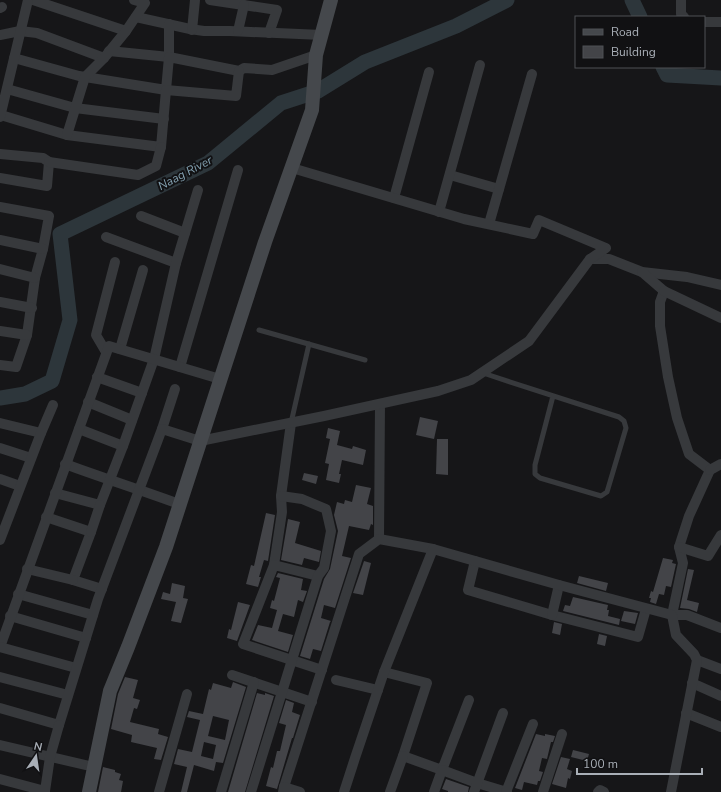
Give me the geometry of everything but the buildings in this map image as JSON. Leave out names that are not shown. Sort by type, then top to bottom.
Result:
[{"type":"street","points":[[28,0],[0,116],[67,135],[161,147]]},
{"type":"street","points":[[33,0],[126,31]]},
{"type":"street","points":[[67,135],[85,77],[107,55],[146,3],[134,0]]},
{"type":"street","points":[[192,30],[195,0]]},
{"type":"street","points":[[210,0],[247,4],[277,10],[269,33]]},
{"type":"street","points":[[89,792],[110,691],[166,547],[265,242],[312,110],[316,55],[331,0]]},
{"type":"street","points":[[681,0],[681,14],[683,16]]},
{"type":"street","points":[[238,31],[247,4]]},
{"type":"street","points":[[136,17],[192,30],[322,35]]},
{"type":"street","points":[[705,22],[721,22]]},
{"type":"street","points":[[0,154],[43,158],[49,162],[138,175],[156,166],[161,147],[164,119],[169,57],[169,24]]},
{"type":"street","points":[[0,36],[20,31],[37,33],[107,55],[169,57],[239,70],[244,68],[272,70],[316,55]]},
{"type":"street","points":[[14,58],[85,77],[166,90],[236,96],[239,70]]},
{"type":"street","points":[[439,212],[480,65]]},
{"type":"street","points":[[394,198],[429,72]]},
{"type":"street","points":[[489,224],[532,74]]},
{"type":"street","points":[[7,89],[75,108],[164,119]]},
{"type":"street","points":[[0,178],[47,186],[49,162]]},
{"type":"street","points":[[162,429],[200,441],[438,391],[471,380],[529,341],[590,259],[606,248],[539,220],[533,234],[464,219],[292,168]]},
{"type":"street","points":[[180,367],[238,170]]},
{"type":"street","points":[[450,175],[499,189]]},
{"type":"street","points":[[73,580],[154,358],[176,263],[198,190]]},
{"type":"street","points":[[0,208],[48,216],[43,249],[35,278],[27,335],[16,367],[0,365]]},
{"type":"street","points":[[141,216],[185,233]]},
{"type":"street","points":[[106,237],[176,263]]},
{"type":"street","points":[[0,240],[43,249]]},
{"type":"street","points":[[590,259],[609,259],[642,272],[687,277],[721,285]]},
{"type":"street","points":[[106,352],[96,335],[115,262]]},
{"type":"street","points":[[0,269],[35,278]]},
{"type":"street","points":[[120,349],[143,270]]},
{"type":"street","points":[[642,272],[664,291],[721,318]]},
{"type":"street","points":[[664,291],[660,302],[660,326],[668,377],[678,418],[689,454],[710,470]]},
{"type":"street","points":[[0,302],[32,308]]},
{"type":"street","points":[[0,332],[27,335]]},
{"type":"street","points":[[76,668],[0,647],[106,352],[109,346],[154,358],[220,379]]},
{"type":"street","points":[[97,377],[142,393]]},
{"type":"street","points":[[0,779],[17,788],[45,791],[50,757],[93,615],[138,489],[162,429],[175,389]]},
{"type":"street","points":[[88,402],[132,420]]},
{"type":"street","points":[[379,539],[380,404]]},
{"type":"street","points":[[0,539],[41,433],[54,405]]},
{"type":"street","points":[[0,423],[41,433]]},
{"type":"street","points":[[291,423],[281,496],[282,512],[274,565],[243,644],[322,670]]},
{"type":"street","points":[[79,429],[123,446]]},
{"type":"street","points":[[0,448],[31,458]]},
{"type":"street","points":[[65,464],[179,504]]},
{"type":"street","points":[[671,792],[697,660],[694,654],[676,635],[672,615],[683,563],[679,547],[689,516],[710,470],[721,464]]},
{"type":"street","points":[[0,479],[20,486]]},
{"type":"street","points":[[55,493],[100,505]]},
{"type":"street","points":[[251,792],[282,691],[293,661],[318,576],[324,568],[331,531],[326,509],[302,499],[281,496]]},
{"type":"street","points":[[0,510],[10,514]]},
{"type":"street","points":[[46,517],[91,532]]},
{"type":"street","points":[[679,547],[708,556],[721,535]]},
{"type":"street","points":[[300,792],[283,790],[359,554],[379,539],[433,549],[559,586],[646,609],[672,615],[687,615],[721,628]]},
{"type":"street","points":[[344,792],[384,672],[433,549]]},
{"type":"street","points":[[475,561],[468,590],[552,614],[638,637],[646,609]]},
{"type":"street","points":[[274,565],[318,576]]},
{"type":"street","points":[[27,569],[73,580],[102,589]]},
{"type":"street","points":[[552,614],[559,586]]},
{"type":"street","points":[[18,594],[93,615]]},
{"type":"street","points":[[10,616],[86,638]]},
{"type":"street","points":[[697,660],[721,669]]},
{"type":"street","points":[[384,672],[426,683],[390,792]]},
{"type":"street","points":[[232,675],[312,702]]},
{"type":"street","points":[[0,677],[68,696]]},
{"type":"street","points":[[336,680],[378,690]]},
{"type":"street","points":[[220,792],[254,682]]},
{"type":"street","points":[[692,683],[721,696]]},
{"type":"street","points":[[160,792],[187,694]]},
{"type":"street","points":[[434,792],[469,700]]},
{"type":"street","points":[[0,708],[59,725]]},
{"type":"street","points":[[475,788],[504,713]]},
{"type":"street","points":[[686,714],[721,728]]},
{"type":"street","points":[[403,756],[442,770],[475,788],[506,792],[533,724]]},
{"type":"street","points":[[543,792],[562,734]]},
{"type":"street","points":[[0,745],[94,767]]},
{"type":"street","points":[[598,792],[600,790],[604,792]]},
{"type":"lane","points":[[259,330],[365,360]]},
{"type":"lane","points":[[291,423],[309,344]]},
{"type":"lane","points":[[482,373],[619,417],[624,420],[626,428],[607,492],[601,496],[540,478],[535,474],[535,465],[553,396]]},
{"type":"waterway","name":"Naag River","points":[[0,398],[25,394],[52,381],[70,320],[60,234],[208,163],[281,103],[318,91],[365,62],[456,26],[507,0]]},
{"type":"waterway","name":"Naag River","points":[[632,0],[640,16]]},
{"type":"waterway","name":"Naag River","points":[[664,68],[667,75],[721,78]]}]
